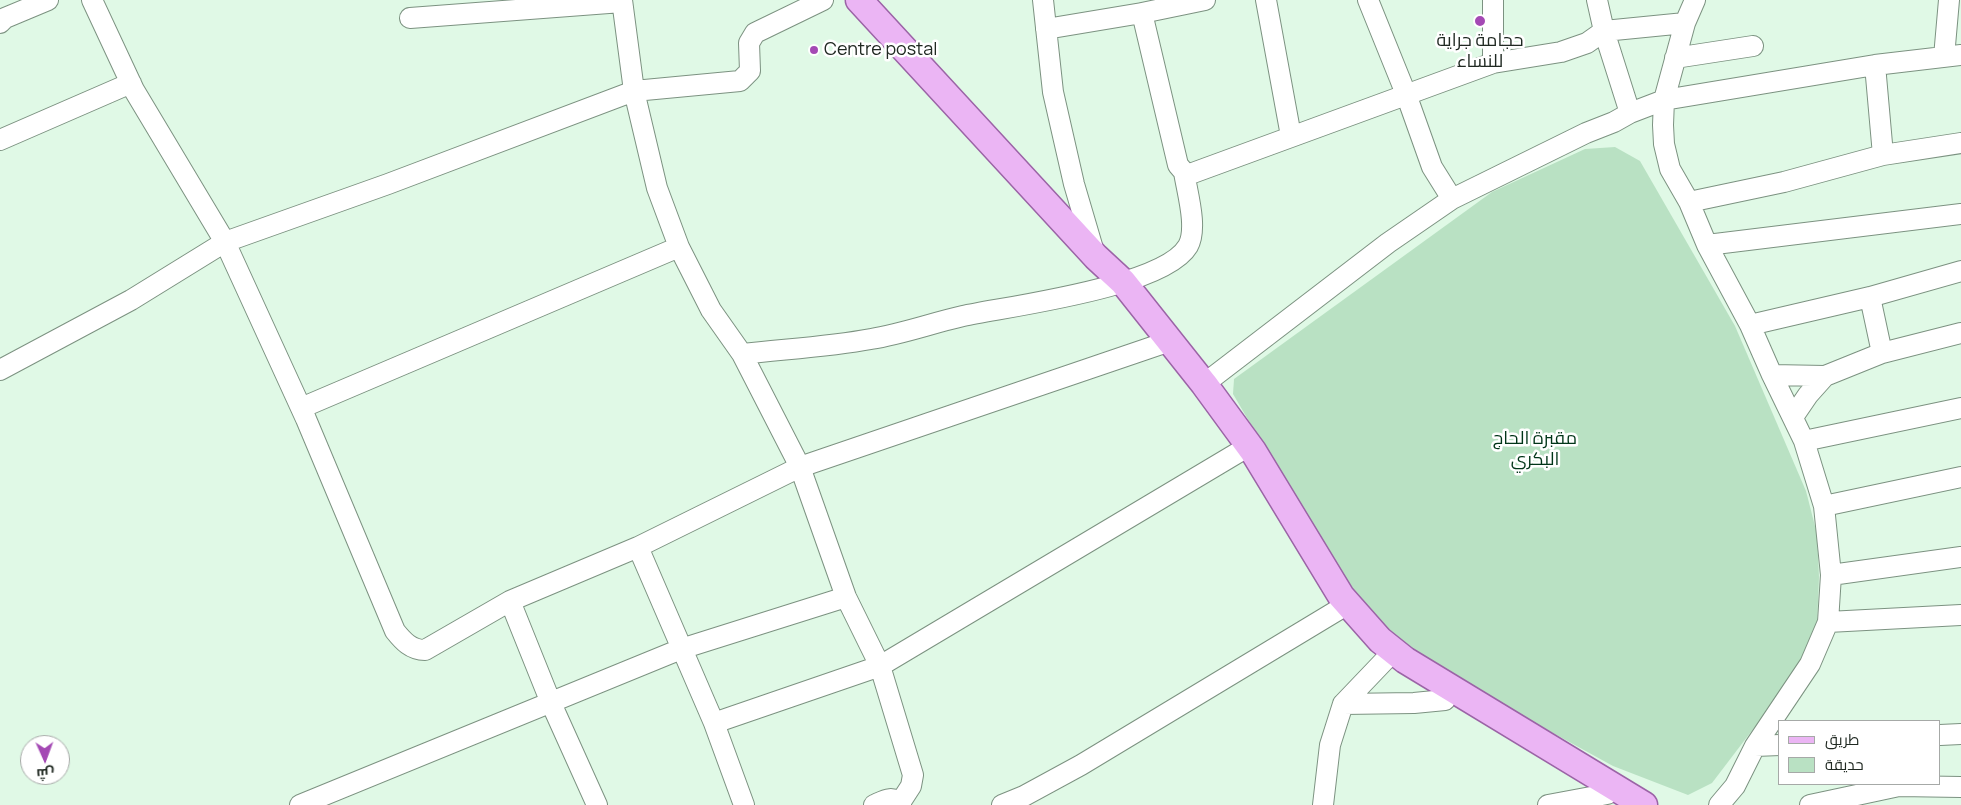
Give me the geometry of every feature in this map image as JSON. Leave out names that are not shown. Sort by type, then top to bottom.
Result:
[{"type":"main road","points":[[859,0],[1096,257],[1123,282],[1204,384],[1253,451],[1341,596],[1380,640],[1405,660],[1644,805]]},
{"type":"main road","points":[[1204,384],[1239,452],[1314,578],[1338,610],[1386,659],[1444,700],[1615,800]]},
{"type":"street","points":[[0,22],[5,18],[48,0]]},
{"type":"street","points":[[92,0],[131,82],[225,242],[301,408],[395,630],[404,641],[414,648],[425,650],[510,601],[638,547],[800,467],[1170,341]]},
{"type":"street","points":[[0,370],[131,300],[225,242],[388,184],[634,91],[740,81],[750,71],[749,43],[754,33],[823,0]]},
{"type":"street","points":[[1043,0],[1053,92],[1074,184],[1096,257]]},
{"type":"street","points":[[1046,28],[1142,13],[1205,0]]},
{"type":"street","points":[[1266,0],[1292,136]]},
{"type":"street","points":[[1368,0],[1406,94],[1432,167],[1452,199]]},
{"type":"street","points":[[1492,0],[1494,63]]},
{"type":"street","points":[[1597,0],[1604,31],[1630,113]]},
{"type":"street","points":[[1695,0],[1685,23],[1664,100],[1664,144],[1670,169],[1689,202],[1707,246],[1750,325],[1804,441],[1824,506],[1831,575],[1828,622],[1810,664],[1755,746],[1733,795],[1719,805]]},
{"type":"street","points":[[1204,384],[1388,243],[1452,199],[1630,113],[1664,100],[1876,65],[1953,56],[1949,0]]},
{"type":"street","points":[[410,18],[622,1],[634,91],[657,188],[679,247],[710,310],[742,354],[800,467],[846,597],[880,666],[913,775],[911,786],[901,804],[895,799],[891,799],[874,805]]},
{"type":"street","points":[[1142,13],[1178,165],[1184,172],[1190,174],[1494,63],[1562,52],[1587,43],[1604,31],[1685,23]]},
{"type":"street","points":[[1675,58],[1753,46]]},
{"type":"street","points":[[1876,65],[1883,155]]},
{"type":"street","points":[[0,140],[131,82]]},
{"type":"street","points":[[1689,202],[1784,182],[1883,155],[1961,143]]},
{"type":"street","points":[[742,354],[871,339],[942,321],[1082,294],[1123,282],[1167,265],[1187,247],[1192,234],[1192,222],[1184,172]]},
{"type":"street","points":[[1707,246],[1961,214]]},
{"type":"street","points":[[301,408],[679,247]]},
{"type":"street","points":[[1750,325],[1870,297],[1961,271]]},
{"type":"street","points":[[1870,297],[1882,352]]},
{"type":"street","points":[[1772,375],[1825,376],[1882,352],[1961,333]]},
{"type":"street","points":[[1793,417],[1808,395],[1825,376]]},
{"type":"street","points":[[1804,441],[1961,408]]},
{"type":"street","points":[[714,723],[880,666],[1239,452]]},
{"type":"street","points":[[1824,506],[1961,477]]},
{"type":"street","points":[[638,547],[714,723],[744,805]]},
{"type":"street","points":[[1831,575],[1961,557]]},
{"type":"street","points":[[300,805],[682,649],[846,597]]},
{"type":"street","points":[[510,601],[551,703],[597,805]]},
{"type":"street","points":[[1002,805],[1024,796],[1081,765],[1338,610]]},
{"type":"street","points":[[1828,622],[1961,615]]},
{"type":"street","points":[[1323,805],[1330,745],[1343,704],[1386,659]]},
{"type":"street","points":[[1343,704],[1414,703],[1444,700]]},
{"type":"street","points":[[1941,735],[1961,734]]},
{"type":"street","points":[[1755,746],[1778,745]]},
{"type":"street","points":[[1810,805],[1899,786],[1961,787]]},
{"type":"street","points":[[1548,805],[1615,800]]},
{"type":"green space","name":"مقبرة الحاج البكري","points":[[1615,147],[1640,161],[1735,326],[1806,491],[1817,534],[1819,577],[1817,627],[1808,657],[1712,783],[1688,795],[1613,766],[1402,650],[1355,602],[1233,394],[1234,379],[1492,192],[1585,149]]},
{"type":"place","name":"حجامة جراية للنساء","points":[[1480,21]]},
{"type":"place","name":"Centre postal","points":[[814,50]]}]
